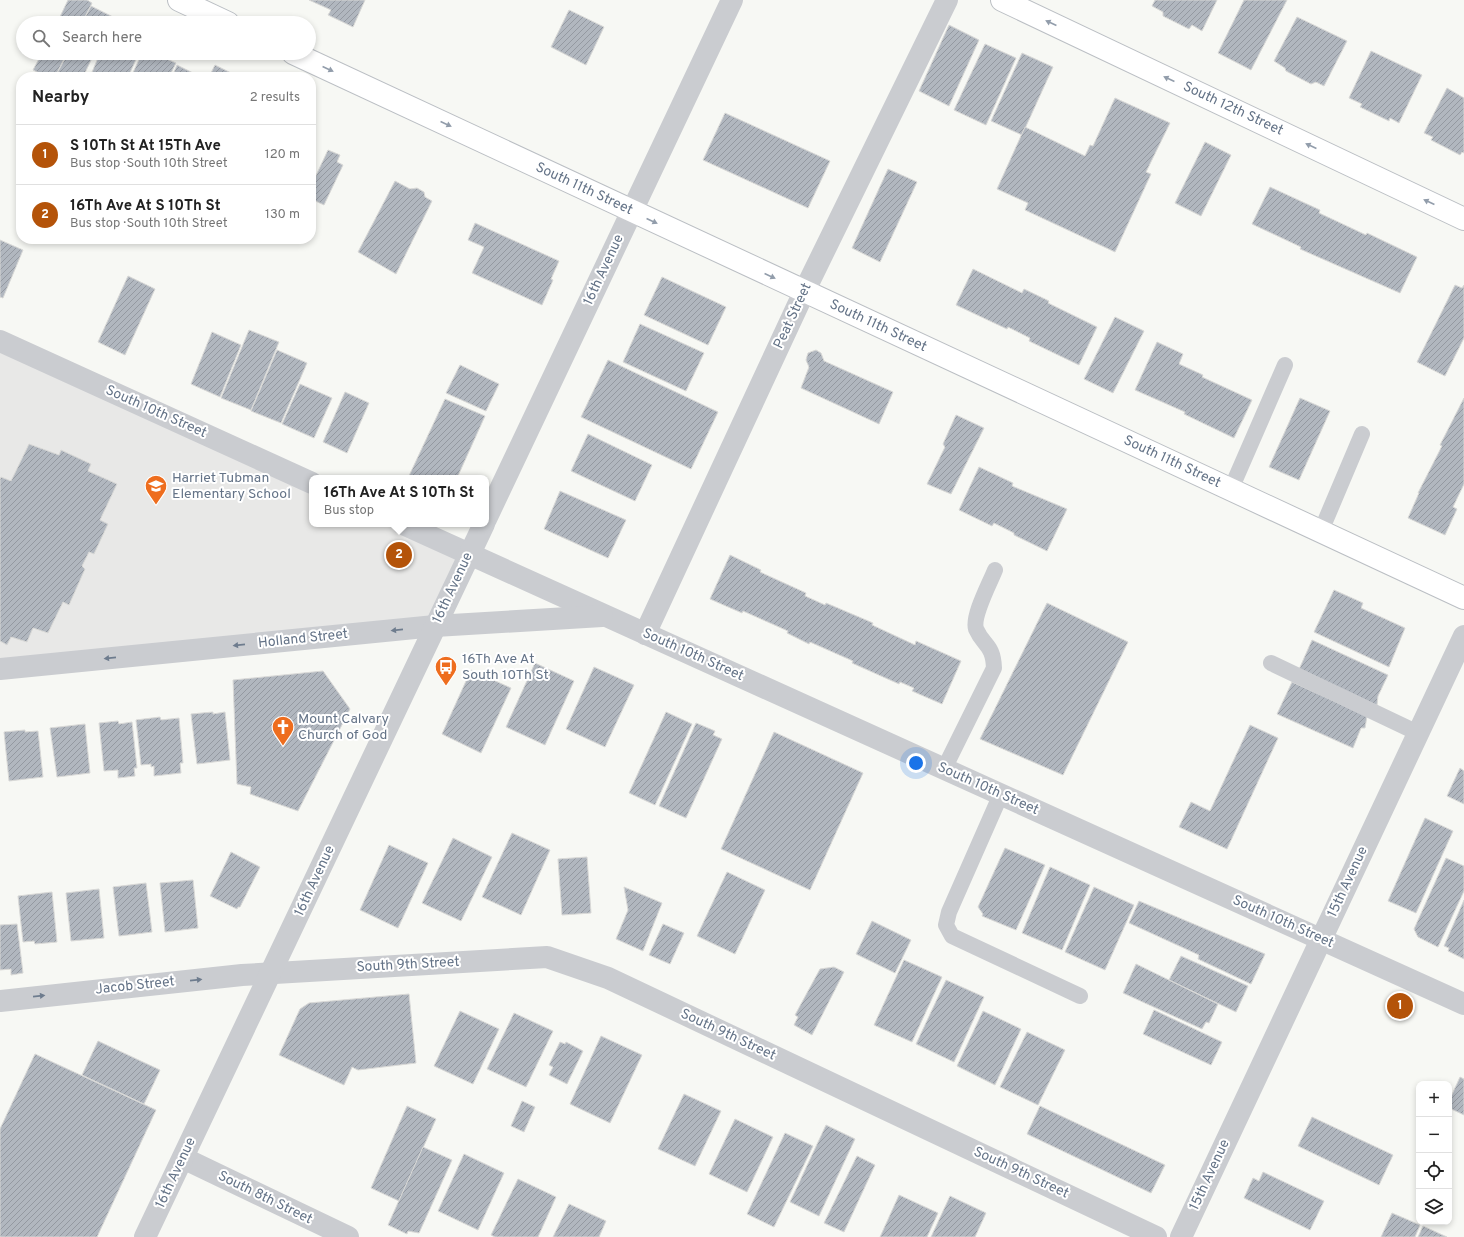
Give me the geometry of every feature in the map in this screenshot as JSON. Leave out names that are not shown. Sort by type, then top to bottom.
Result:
[{"type":"street","points":[[179,0],[213,16]]},
{"type":"street","name":"16th Avenue","points":[[489,513],[732,0]]},
{"type":"street","name":"Peat Street","points":[[645,634],[804,292],[947,0]]},
{"type":"street","name":"South 12th Street","points":[[1002,0],[1464,219]]},
{"type":"street","name":"South 11th Street","points":[[307,60],[1464,598]]},
{"type":"street","name":"South 10th Street","points":[[2,343],[309,482]]},
{"type":"street","name":"South 10th Street","points":[[409,527],[1464,1004]]},
{"type":"street","name":"16th Avenue","points":[[145,1237],[482,527]]},
{"type":"street","name":"Holland Street","points":[[0,669],[435,626],[606,616]]},
{"type":"street","name":"15th Avenue","points":[[1180,1237],[1464,636]]},
{"type":"street","name":"South 9th Street","points":[[271,973],[547,957],[608,978],[1156,1237]]},
{"type":"street","name":"Jacob Street","points":[[0,1000],[271,973]]},
{"type":"street","name":"South 8th Street","points":[[183,1158],[348,1237]]},
{"type":"lane","points":[[1231,490],[1285,365]]},
{"type":"lane","points":[[1321,531],[1362,434]]},
{"type":"lane","points":[[944,769],[994,668],[993,654],[976,628],[976,615],[995,570]]},
{"type":"lane","points":[[1271,663],[1418,733]]},
{"type":"lane","points":[[1001,794],[949,912],[946,925],[952,936],[1080,996]]},
{"type":"shaded area","name":"Harriet Tubman Elementary School","points":[[0,350],[309,486],[309,527],[400,527],[464,556],[433,622],[0,665]]},
{"type":"building","points":[[68,0],[87,0],[92,3],[86,16],[60,16]]},
{"type":"building","points":[[309,0],[365,0],[353,27],[328,15],[331,10]]},
{"type":"building","points":[[1155,0],[1217,0],[1202,31],[1192,25],[1189,29],[1163,16],[1163,12],[1152,6]]},
{"type":"building","points":[[1244,0],[1287,0],[1251,70],[1218,53]]},
{"type":"building","points":[[91,6],[111,16],[86,16]]},
{"type":"building","points":[[569,10],[604,27],[586,65],[551,47]]},
{"type":"building","points":[[1297,17],[1347,41],[1324,86],[1316,82],[1311,84],[1286,71],[1285,68],[1274,61]]},
{"type":"building","points":[[949,25],[979,40],[949,106],[919,91]]},
{"type":"building","points":[[985,44],[1016,58],[986,125],[954,110]]},
{"type":"building","points":[[1371,51],[1422,75],[1399,123],[1390,118],[1389,121],[1360,107],[1362,104],[1349,98]]},
{"type":"building","points":[[1022,53],[1053,67],[1022,135],[991,121]]},
{"type":"building","points":[[38,60],[64,60],[58,72],[37,72],[33,70]]},
{"type":"building","points":[[64,60],[91,60],[85,72],[58,72]]},
{"type":"building","points":[[97,60],[136,60],[130,72],[92,72]]},
{"type":"building","points":[[139,60],[169,60],[176,63],[172,72],[133,72]]},
{"type":"building","points":[[177,65],[191,72],[174,72]]},
{"type":"building","points":[[215,65],[229,72],[212,72]]},
{"type":"building","points":[[1447,88],[1464,98],[1464,153],[1462,152],[1460,155],[1431,140],[1433,137],[1424,133]]},
{"type":"building","points":[[1115,98],[1170,123],[1146,172],[1151,174],[1115,252],[1025,210],[1028,203],[997,189],[1025,127],[1085,156],[1090,145],[1093,146]]},
{"type":"building","points":[[725,113],[830,161],[808,208],[703,160]]},
{"type":"building","points":[[1205,142],[1231,155],[1201,216],[1175,203]]},
{"type":"building","points":[[328,150],[340,155],[337,162],[343,165],[324,205],[316,201],[316,175]]},
{"type":"building","points":[[888,169],[917,182],[880,262],[852,248]]},
{"type":"building","points":[[395,181],[410,189],[417,188],[424,192],[425,197],[432,201],[396,274],[358,252]]},
{"type":"building","points":[[1270,187],[1320,210],[1319,213],[1366,235],[1367,233],[1417,257],[1400,293],[1300,249],[1301,247],[1252,224]]},
{"type":"building","points":[[475,223],[559,261],[551,279],[553,280],[542,305],[472,273],[484,247],[468,240]]},
{"type":"building","points":[[0,240],[23,250],[3,298],[0,297]]},
{"type":"building","points":[[973,269],[1022,293],[1024,289],[1049,301],[1048,303],[1097,327],[1079,365],[1029,341],[1030,338],[1008,327],[1007,329],[956,305]]},
{"type":"building","points":[[128,276],[155,289],[125,355],[98,342]]},
{"type":"building","points":[[662,277],[726,307],[708,345],[644,315]]},
{"type":"building","points":[[1455,285],[1462,288],[1464,285],[1464,338],[1445,376],[1417,362]]},
{"type":"building","points":[[1115,317],[1144,331],[1113,393],[1084,379]]},
{"type":"building","points":[[640,324],[704,353],[686,391],[623,362]]},
{"type":"building","points":[[249,330],[279,342],[251,410],[221,398]]},
{"type":"building","points":[[212,332],[241,345],[220,397],[191,384]]},
{"type":"building","points":[[1157,342],[1183,354],[1179,364],[1203,375],[1202,377],[1252,400],[1234,438],[1184,414],[1185,412],[1135,390]]},
{"type":"building","points":[[277,350],[307,363],[281,423],[251,411]]},
{"type":"building","points":[[816,350],[821,353],[824,361],[893,392],[879,424],[801,388],[809,367],[806,360],[808,353]]},
{"type":"building","points":[[608,360],[718,412],[691,469],[581,417]]},
{"type":"building","points":[[460,365],[499,384],[486,411],[446,393]]},
{"type":"building","points":[[300,384],[332,398],[314,438],[282,424]]},
{"type":"building","points":[[345,392],[369,403],[347,453],[323,442]]},
{"type":"building","points":[[1300,398],[1330,411],[1299,480],[1269,467]]},
{"type":"building","points":[[1464,398],[1464,484],[1453,507],[1457,509],[1445,535],[1408,518],[1418,493],[1442,446],[1440,445]]},
{"type":"building","points":[[445,399],[485,416],[458,475],[409,475]]},
{"type":"building","points":[[956,415],[984,428],[951,494],[927,484],[945,447],[943,444]]},
{"type":"building","points":[[588,434],[652,465],[635,501],[571,471]]},
{"type":"building","points":[[29,444],[59,455],[61,450],[91,464],[88,471],[117,484],[100,520],[108,524],[94,554],[89,552],[82,566],[85,569],[69,605],[63,602],[48,633],[33,628],[27,642],[11,637],[7,645],[0,641],[0,479],[1,477],[11,481]]},
{"type":"building","points":[[979,467],[1013,483],[1012,486],[1067,509],[1047,551],[1014,535],[1014,533],[994,523],[992,526],[959,510]]},
{"type":"building","points":[[560,491],[626,520],[608,558],[544,529]]},
{"type":"building","points":[[730,555],[761,570],[760,572],[806,593],[805,596],[825,605],[826,603],[873,623],[872,625],[915,645],[916,641],[961,661],[942,704],[912,691],[914,688],[900,682],[899,684],[852,663],[853,661],[810,642],[809,644],[787,633],[788,631],[743,611],[742,613],[710,599]]},
{"type":"building","points":[[1334,590],[1363,603],[1361,608],[1405,628],[1389,667],[1314,632]]},
{"type":"building","points":[[1047,603],[1128,642],[1063,775],[980,739]]},
{"type":"building","points":[[1312,640],[1388,675],[1378,696],[1377,705],[1373,705],[1297,674]]},
{"type":"building","points":[[535,663],[574,681],[545,745],[506,727]]},
{"type":"building","points":[[594,667],[634,685],[605,747],[566,729]]},
{"type":"building","points":[[471,670],[511,688],[481,753],[442,734]]},
{"type":"building","name":"Mount Calvary Church of God","points":[[323,671],[350,709],[298,811],[250,794],[251,787],[237,784],[233,680]]},
{"type":"building","points":[[1292,682],[1367,716],[1365,728],[1361,728],[1353,748],[1277,714]]},
{"type":"building","points":[[213,712],[213,714],[225,712],[230,760],[197,764],[191,714]]},
{"type":"building","points":[[666,712],[692,724],[655,805],[629,793]]},
{"type":"building","points":[[160,717],[161,720],[179,718],[183,763],[180,763],[181,773],[154,776],[154,766],[151,767],[151,764],[141,765],[136,720]]},
{"type":"building","points":[[118,721],[119,724],[132,722],[137,768],[134,768],[135,776],[118,778],[118,770],[104,771],[99,723]]},
{"type":"building","points":[[696,723],[715,731],[713,735],[722,739],[686,818],[659,806]]},
{"type":"building","points":[[85,724],[90,773],[57,777],[50,728]]},
{"type":"building","points":[[1250,725],[1278,738],[1227,849],[1179,827],[1191,802],[1210,811]]},
{"type":"building","points":[[25,730],[25,732],[38,731],[43,777],[9,781],[4,732]]},
{"type":"building","points":[[774,732],[863,773],[810,890],[721,849]]},
{"type":"building","points":[[1460,768],[1464,771],[1464,804],[1447,796]]},
{"type":"building","points":[[1425,818],[1453,831],[1416,913],[1388,901]]},
{"type":"building","points":[[512,833],[550,850],[521,915],[482,897]]},
{"type":"building","points":[[453,838],[492,857],[461,921],[422,903]]},
{"type":"building","points":[[389,845],[428,863],[398,928],[360,910]]},
{"type":"building","points":[[1005,848],[1045,865],[1016,930],[982,916],[983,914],[978,907]]},
{"type":"building","points":[[231,852],[260,867],[240,907],[237,909],[210,896]]},
{"type":"building","points":[[587,857],[591,913],[562,915],[558,859]]},
{"type":"building","points":[[1446,858],[1464,866],[1464,891],[1438,947],[1418,937],[1414,929]]},
{"type":"building","points":[[1050,867],[1090,885],[1062,950],[1022,933]]},
{"type":"building","points":[[727,872],[765,890],[735,954],[697,936]]},
{"type":"building","points":[[193,880],[198,928],[165,932],[160,883]]},
{"type":"building","points":[[146,883],[152,932],[119,936],[113,887]]},
{"type":"building","points":[[624,887],[662,903],[643,951],[616,939],[628,910]]},
{"type":"building","points":[[1094,887],[1134,905],[1105,970],[1065,952]]},
{"type":"building","points":[[99,889],[104,938],[71,941],[66,893]]},
{"type":"building","points":[[52,892],[57,942],[35,944],[34,941],[23,942],[18,896]]},
{"type":"building","points":[[1464,900],[1464,959],[1448,951],[1449,948],[1444,946]]},
{"type":"building","points":[[1139,901],[1265,954],[1251,984],[1198,959],[1199,955],[1129,923]]},
{"type":"building","points":[[872,921],[911,940],[895,973],[856,954]]},
{"type":"building","points":[[17,924],[23,973],[11,975],[11,969],[0,970],[0,925]]},
{"type":"building","points":[[663,924],[684,933],[670,964],[649,955]]},
{"type":"building","points":[[1181,956],[1248,986],[1236,1012],[1169,980]]},
{"type":"building","points":[[904,960],[942,977],[912,1042],[874,1025]]},
{"type":"building","points":[[1136,964],[1218,1004],[1209,1023],[1206,1022],[1202,1029],[1123,993]]},
{"type":"building","points":[[834,967],[844,972],[812,1035],[794,1025],[798,1017],[795,1015],[820,969]]},
{"type":"building","points":[[946,980],[984,997],[954,1062],[916,1044]]},
{"type":"building","points":[[409,994],[416,1063],[358,1070],[352,1067],[344,1085],[279,1055],[300,1009],[309,1003]]},
{"type":"building","points":[[1154,1010],[1222,1042],[1211,1065],[1143,1034]]},
{"type":"building","points":[[460,1011],[499,1029],[473,1084],[434,1066]]},
{"type":"building","points":[[983,1011],[1021,1029],[995,1085],[957,1066]]},
{"type":"building","points":[[514,1013],[553,1031],[526,1087],[487,1069]]},
{"type":"building","points":[[1027,1032],[1065,1050],[1038,1105],[1000,1087]]},
{"type":"building","points":[[601,1036],[642,1055],[610,1123],[570,1104]]},
{"type":"building","points":[[98,1041],[160,1070],[144,1104],[82,1075]]},
{"type":"building","points":[[560,1042],[565,1044],[566,1042],[583,1051],[567,1084],[549,1075],[553,1067],[549,1065]]},
{"type":"building","points":[[35,1054],[156,1110],[97,1237],[0,1237],[0,1129]]},
{"type":"building","points":[[1460,1077],[1464,1079],[1464,1115],[1452,1109],[1452,1094]]},
{"type":"building","points":[[684,1094],[721,1111],[695,1166],[658,1149]]},
{"type":"building","points":[[522,1101],[535,1107],[524,1132],[511,1126]]},
{"type":"building","points":[[407,1106],[436,1119],[399,1201],[371,1188]]},
{"type":"building","points":[[1040,1106],[1165,1165],[1151,1193],[1027,1134]]},
{"type":"building","points":[[1312,1117],[1393,1155],[1379,1185],[1298,1146]]},
{"type":"building","points":[[735,1119],[773,1137],[747,1192],[709,1174]]},
{"type":"building","points":[[826,1125],[855,1139],[819,1216],[790,1202]]},
{"type":"building","points":[[785,1133],[813,1146],[774,1227],[747,1214]]},
{"type":"building","points":[[423,1147],[452,1160],[419,1233],[408,1231],[407,1234],[388,1225]]},
{"type":"building","points":[[464,1154],[504,1173],[478,1230],[438,1211]]},
{"type":"building","points":[[857,1156],[875,1165],[844,1232],[824,1223]]},
{"type":"building","points":[[1263,1172],[1324,1201],[1310,1230],[1244,1198],[1253,1178],[1259,1181]]},
{"type":"building","points":[[518,1179],[556,1197],[538,1237],[495,1237],[491,1235]]},
{"type":"building","points":[[899,1195],[938,1213],[927,1237],[880,1237]]},
{"type":"building","points":[[950,1196],[986,1213],[975,1237],[931,1237]]},
{"type":"building","points":[[569,1204],[606,1221],[599,1237],[553,1237]]},
{"type":"building","points":[[1392,1213],[1416,1223],[1416,1225],[1420,1225],[1415,1237],[1381,1237]]},
{"type":"building","points":[[1423,1226],[1447,1237],[1418,1237]]},
{"type":"place","name":"Harriet Tubman Elementary School","points":[[156,506]]},
{"type":"place","name":"16Th Ave At S 10Th St","points":[[399,555]]},
{"type":"place","name":"16Th Ave At South 10Th St","points":[[446,686]]},
{"type":"place","name":"Mount Calvary Church of God","points":[[283,746]]},
{"type":"place","name":"S 10Th St At 15Th Ave","points":[[1400,1006]]}]
